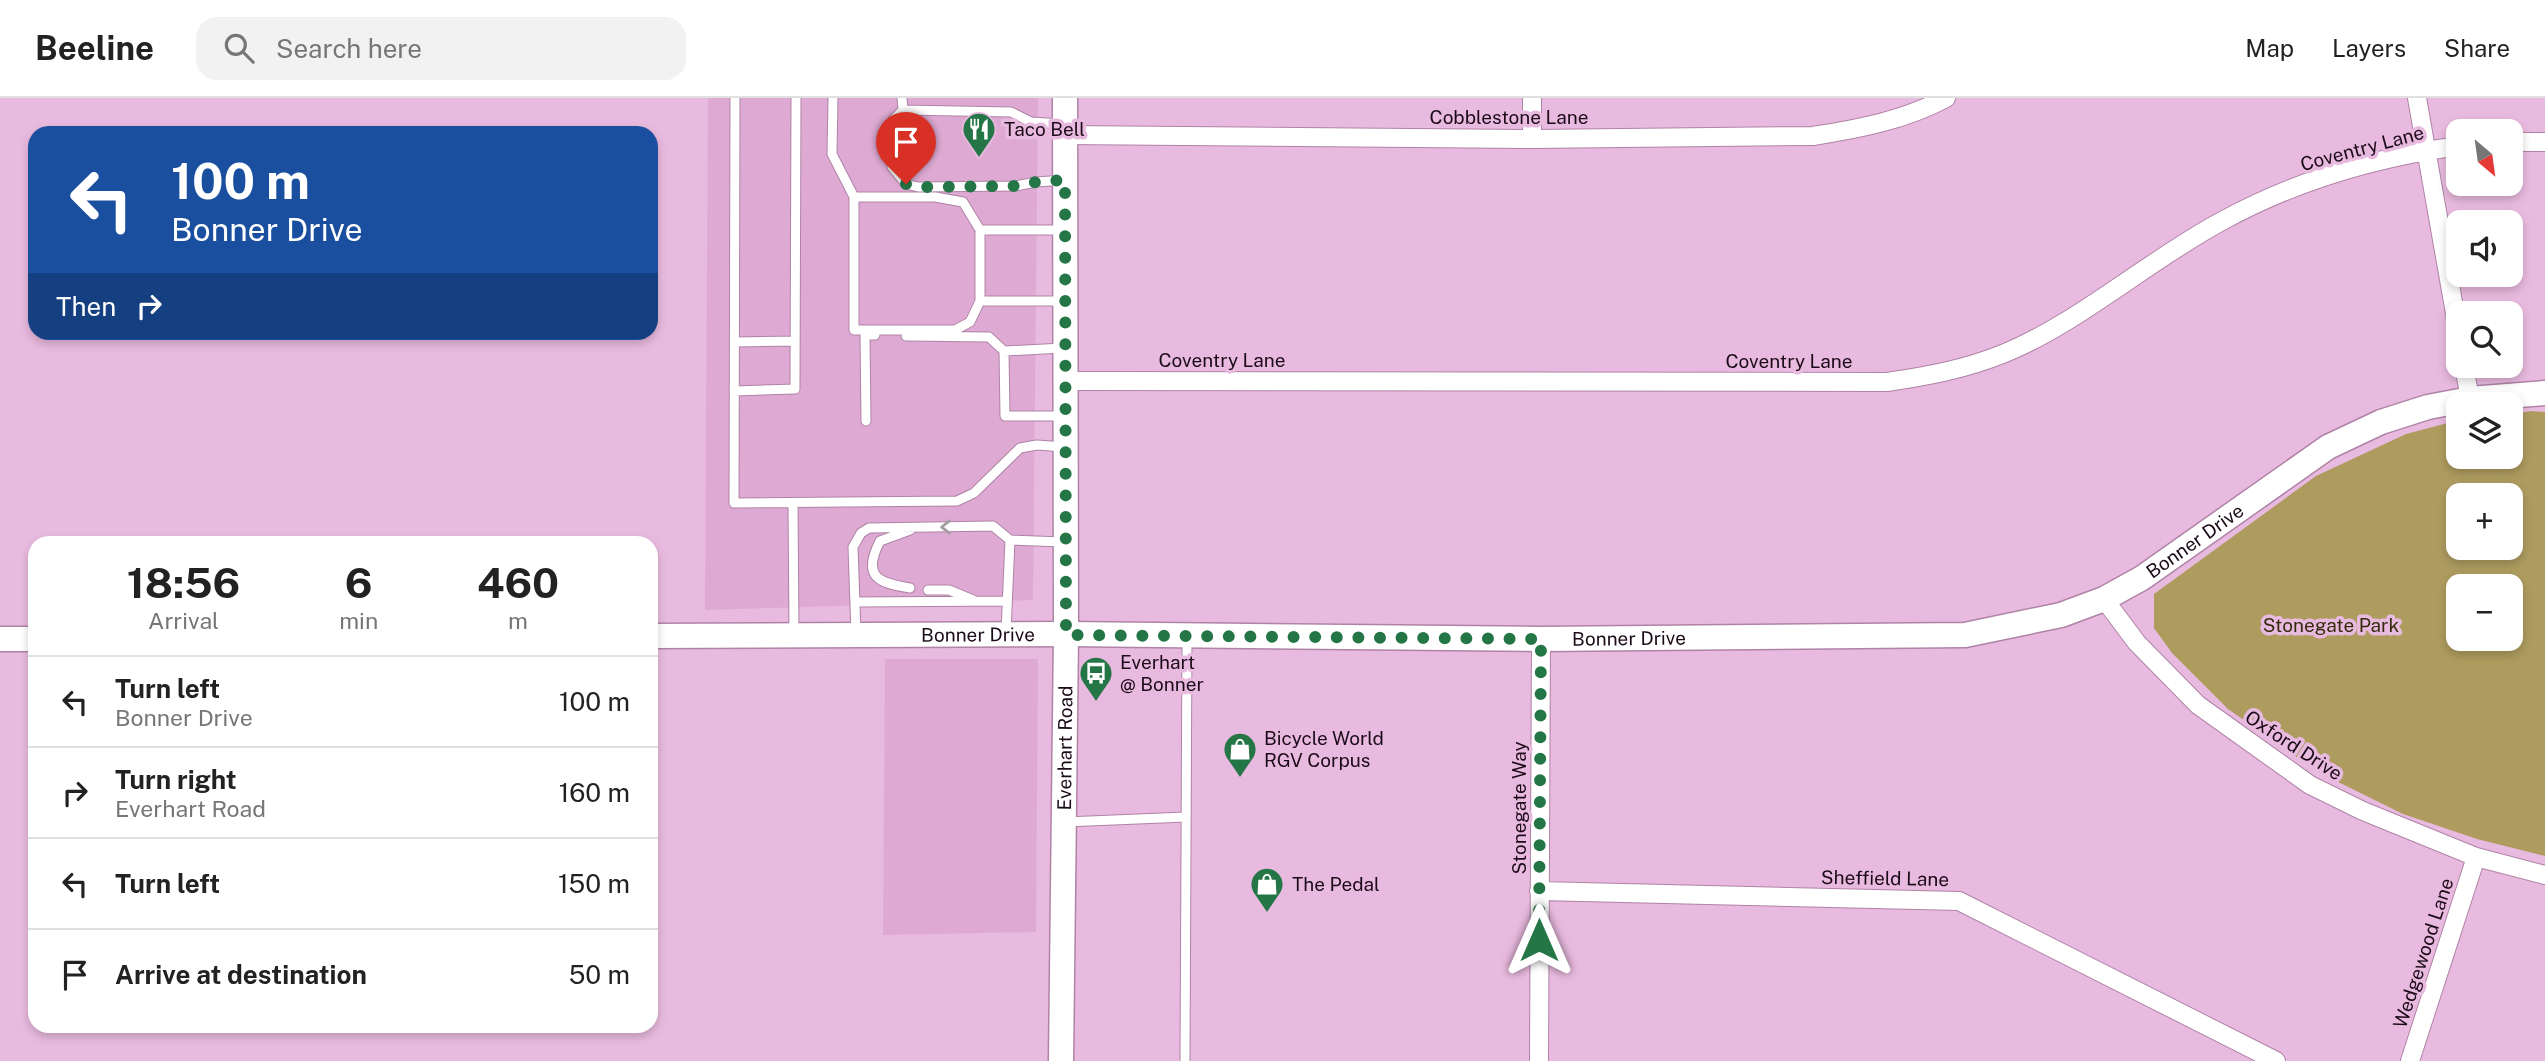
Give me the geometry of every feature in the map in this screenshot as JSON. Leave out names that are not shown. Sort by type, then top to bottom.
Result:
[{"type":"street","name":"Everhart Road","points":[[1061,1061],[1066,635],[1065,98]]},
{"type":"street","points":[[1532,98],[1532,139]]},
{"type":"street","name":"Cobblestone Lane","points":[[1065,130],[1532,139],[1813,136],[1856,130],[1902,117],[1946,98]]},
{"type":"street","points":[[2417,98],[2453,301]]},
{"type":"street","points":[[2524,142],[2545,142]]},
{"type":"street","name":"Coventry Lane","points":[[1065,381],[1887,382],[1933,376],[2006,352],[2048,332],[2163,255],[2224,220],[2292,189],[2351,168],[2446,148]]},
{"type":"street","name":"Bonner Drive","points":[[2523,394],[2545,393]]},
{"type":"street","name":"Bonner Drive","points":[[658,636],[1066,635],[1541,639],[1965,635],[2061,615],[2104,599],[2142,578],[2328,447],[2381,422],[2446,403]]},
{"type":"street","name":"Oxford Drive","points":[[2104,599],[2137,643],[2198,705],[2300,778],[2364,811],[2476,858],[2545,875]]},
{"type":"street","points":[[0,639],[28,639]]},
{"type":"street","name":"Stonegate Way","points":[[1539,1061],[1541,639]]},
{"type":"street","name":"Wedgewood Lane","points":[[2410,1061],[2476,858]]},
{"type":"street","name":"Sheffield Lane","points":[[1539,891],[1959,901],[2276,1061]]},
{"type":"lane","points":[[735,98],[734,503],[957,501],[974,493],[1020,448],[1037,445],[1065,447]]},
{"type":"lane","points":[[734,391],[795,389],[796,98]]},
{"type":"lane","points":[[833,98],[832,155],[854,197],[853,330],[955,330],[970,322],[981,301],[980,230],[963,202],[935,197],[854,197]]},
{"type":"lane","points":[[902,98],[903,110]]},
{"type":"lane","points":[[1065,130],[1031,122],[1011,112],[903,110],[893,120],[892,167],[906,184],[918,187],[1015,186],[1065,180]]},
{"type":"lane","points":[[980,230],[1065,230]]},
{"type":"lane","points":[[981,301],[1065,301]]},
{"type":"lane","points":[[866,421],[866,335],[989,337],[1004,351],[1005,416],[1065,416]]},
{"type":"lane","points":[[734,342],[795,341]]},
{"type":"lane","points":[[1004,351],[1065,347]]},
{"type":"lane","points":[[793,503],[794,636]]},
{"type":"lane","points":[[856,635],[853,547],[861,533],[869,528],[993,526],[1010,540],[1066,542]]},
{"type":"lane","points":[[910,589],[886,585],[880,581],[874,572],[874,553],[880,541],[918,527]]},
{"type":"lane","points":[[1006,635],[1010,540]]},
{"type":"lane","points":[[928,590],[949,590],[977,601]]},
{"type":"lane","points":[[855,602],[1007,601]]},
{"type":"lane","points":[[1185,1061],[1187,636]]},
{"type":"lane","points":[[1064,822],[1186,817]]},
{"type":"shaded area","points":[[708,98],[1038,98],[1033,600],[705,610]]},
{"type":"shaded area","points":[[885,659],[1038,659],[1036,932],[883,935]]},
{"type":"green space","name":"Stonegate Park","points":[[2523,412],[2545,412],[2545,856],[2477,839],[2403,814],[2318,772],[2228,709],[2172,653],[2154,628],[2154,594],[2316,476],[2406,434],[2446,423],[2446,469],[2523,469]]},
{"type":"place","name":"Taco Bell","points":[[979,159]]},
{"type":"place","name":"Everhart @ Bonner","points":[[1096,703]]},
{"type":"place","name":"Bicycle World RGV Corpus","points":[[1240,779]]},
{"type":"place","name":"The Pedal","points":[[1267,914]]},
{"type":"route","points":[[906,184],[918,187],[1015,186],[1065,180],[1066,635],[1541,639],[1539,940]]}]
